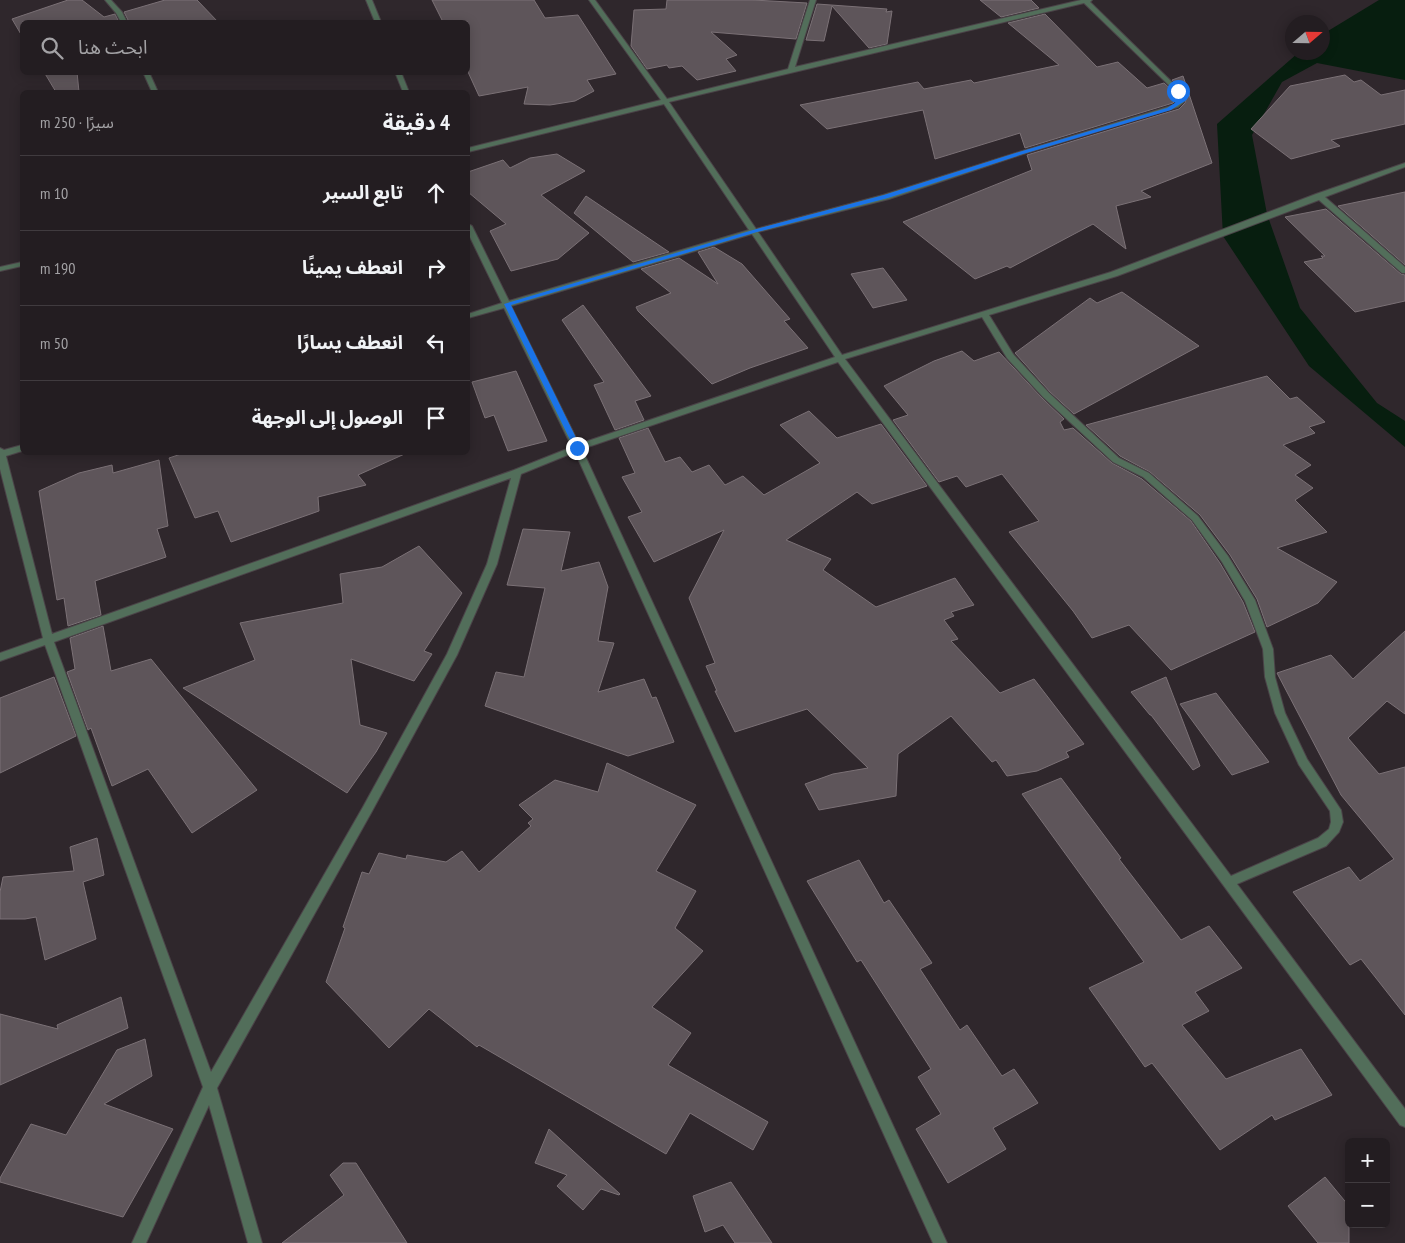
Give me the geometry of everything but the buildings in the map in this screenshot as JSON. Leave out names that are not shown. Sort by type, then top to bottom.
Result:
[{"type":"street","points":[[108,0],[119,12],[123,20]]},
{"type":"street","points":[[369,0],[377,20]]},
{"type":"street","points":[[592,0],[666,102],[840,358],[1405,1120]]},
{"type":"street","points":[[791,70],[812,0]]},
{"type":"street","points":[[470,150],[791,70],[1087,0],[1182,97],[1176,106],[1021,153],[886,197],[755,231],[470,315]]},
{"type":"street","points":[[147,75],[154,90]]},
{"type":"street","points":[[399,75],[405,90]]},
{"type":"street","points":[[0,657],[48,638],[517,472],[577,448],[840,358],[1114,274],[1405,165]]},
{"type":"street","points":[[1319,196],[1405,271]]},
{"type":"street","points":[[470,230],[577,448],[940,1243]]},
{"type":"street","points":[[0,269],[20,264]]},
{"type":"street","points":[[985,315],[1010,356],[1046,395],[1116,460],[1146,475],[1195,518],[1225,558],[1250,600],[1268,649],[1270,678],[1280,713],[1303,762],[1335,810],[1337,822],[1333,832],[1322,842],[1229,882]]},
{"type":"street","points":[[20,449],[0,454],[48,638],[210,1087],[255,1243]]},
{"type":"street","points":[[139,1243],[210,1087],[367,810],[452,655],[492,564],[517,472]]},
{"type":"shaded area","points":[[1379,0],[1405,0],[1405,80],[1317,63],[1282,82],[1252,135],[1267,214],[1300,308],[1377,403],[1405,421],[1405,447],[1309,366],[1223,236],[1217,124],[1290,60],[1330,60],[1330,30]]},
{"type":"route","points":[[577,448],[507,304],[755,231],[886,197],[1021,153],[1169,109],[1180,102],[1182,97],[1178,91]]}]
